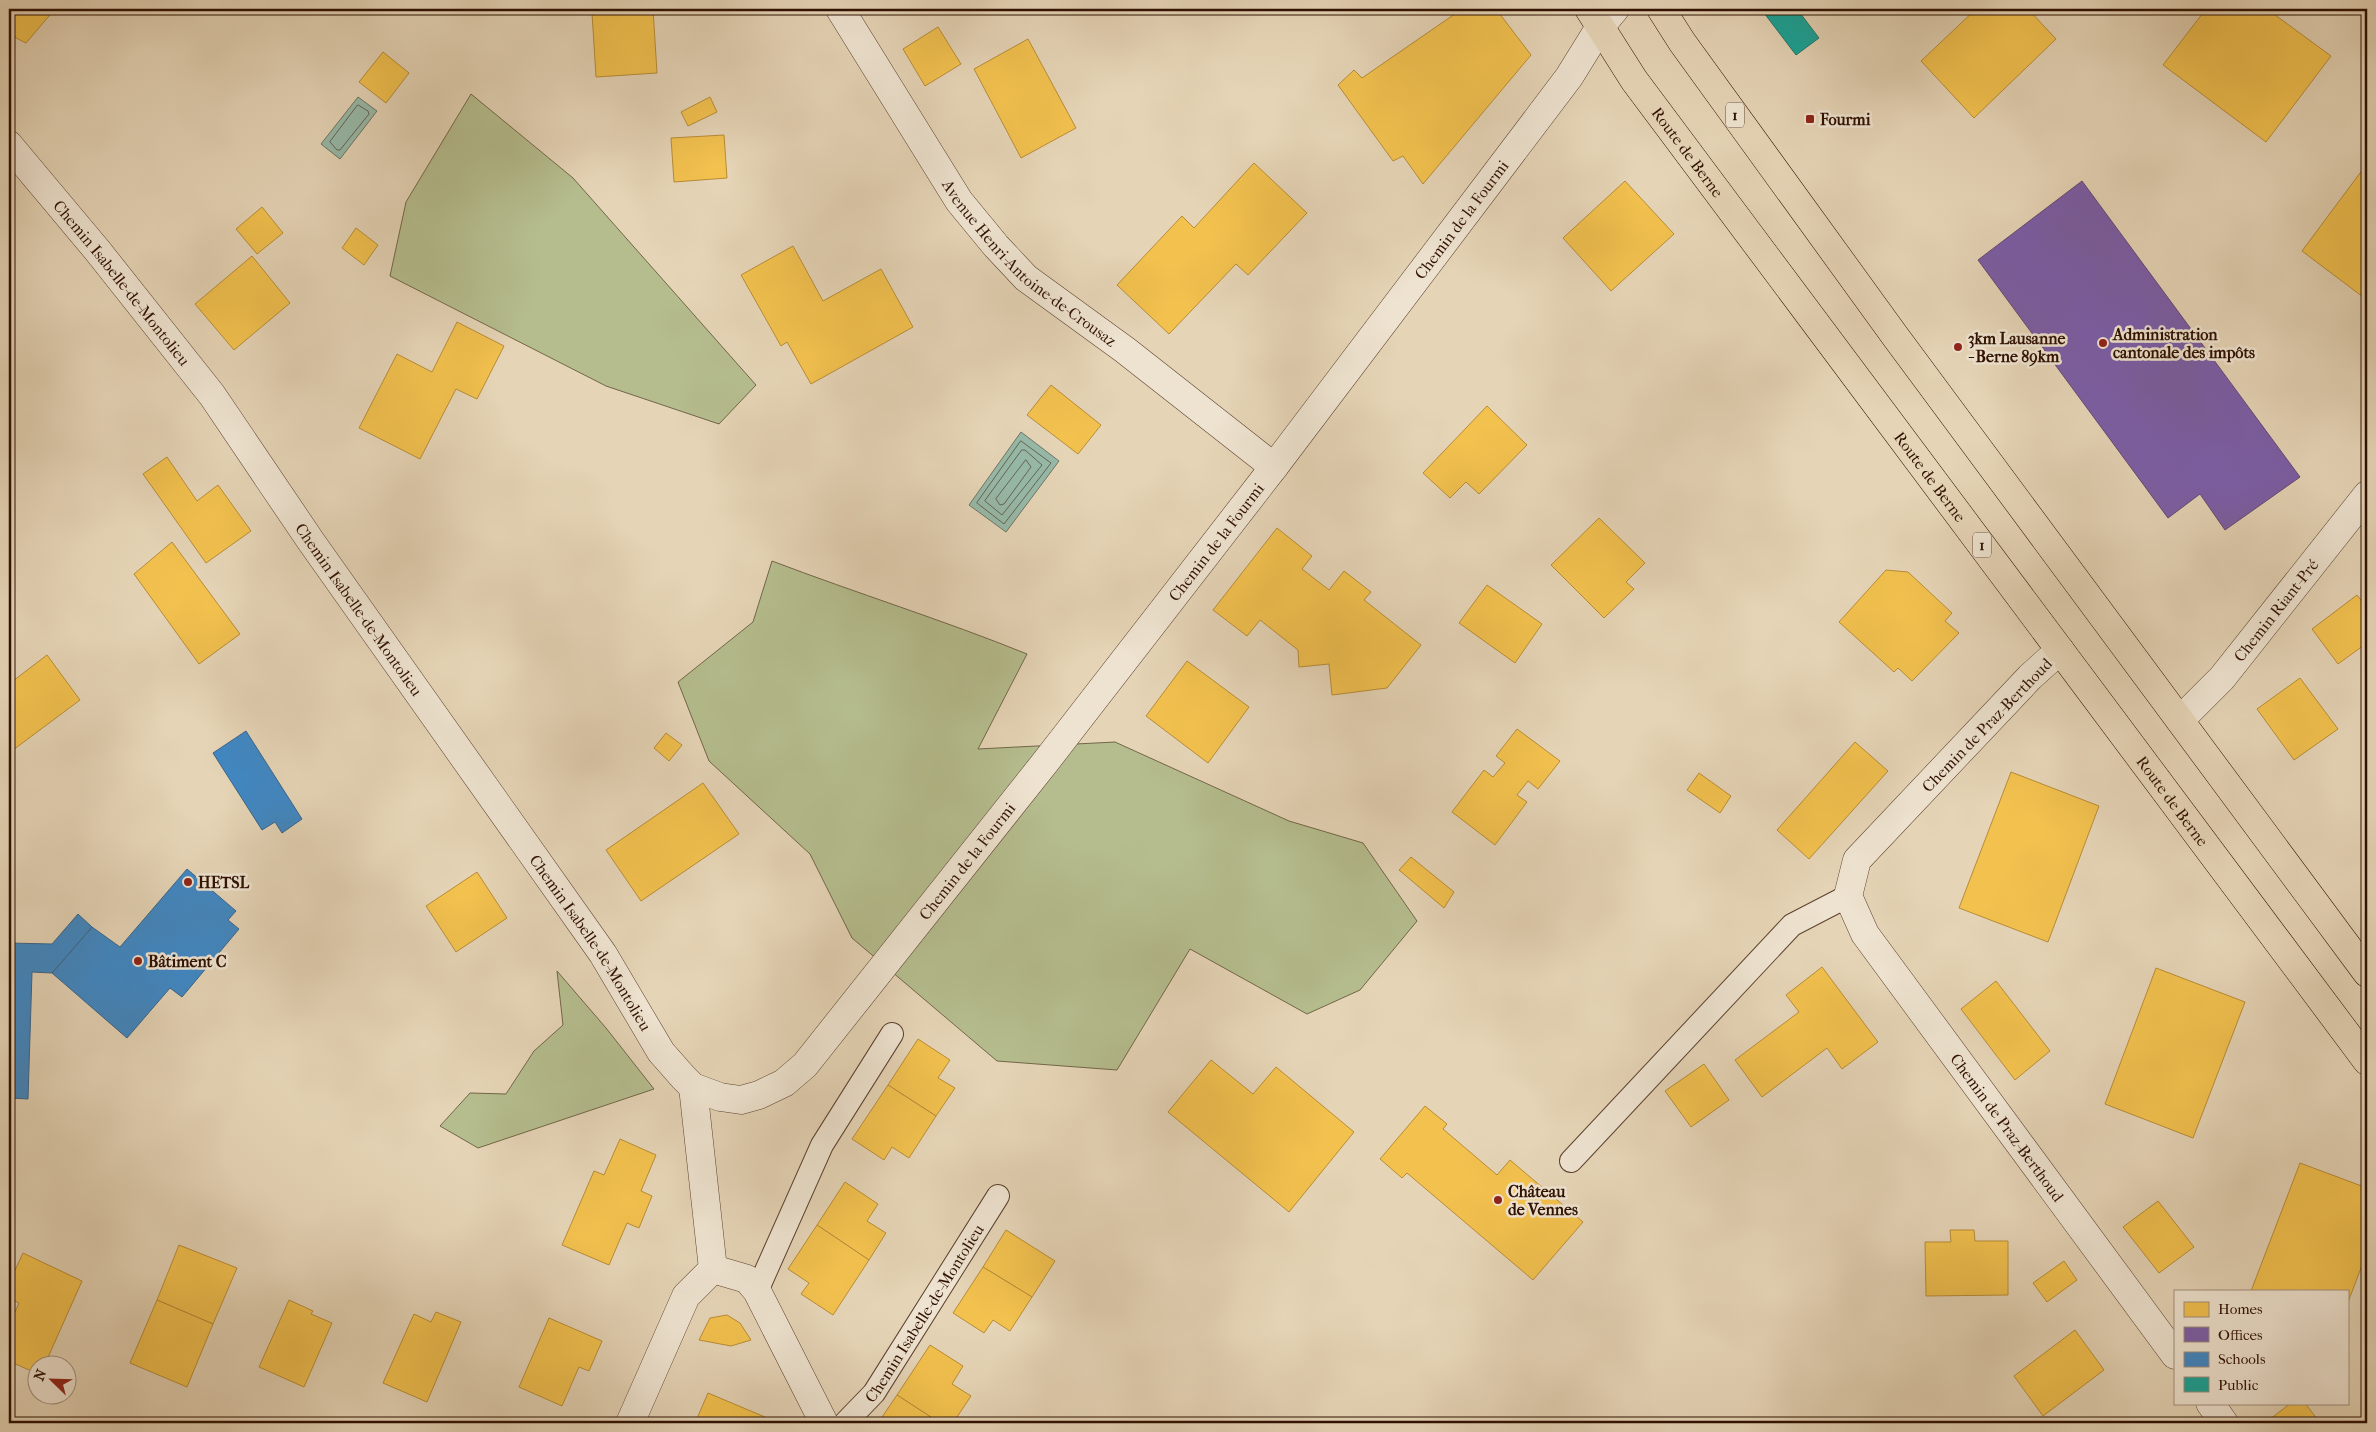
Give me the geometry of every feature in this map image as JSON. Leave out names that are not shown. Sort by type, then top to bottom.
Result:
[{"type":"main road","name":"1","points":[[1661,9],[1682,42],[1895,336],[2367,973]]},
{"type":"main road","name":"Route de Berne","points":[[1601,15],[1634,80],[2367,1061]]},
{"type":"street","name":"Avenue Henri-Antoine-de-Crousaz","points":[[840,9],[959,201],[1002,253],[1026,278],[1124,350],[1274,467]]},
{"type":"street","name":"Chemin de la Fourmi","points":[[805,1065],[1047,760],[1274,467],[1569,77],[1601,15]]},
{"type":"street","name":"Chemin Isabelle-de-Montolieu","points":[[9,145],[97,250],[212,395],[310,540],[603,954],[661,1052],[693,1087],[720,1097],[741,1100],[759,1095],[784,1083],[805,1065]]},
{"type":"street","name":"Chemin Riant-Pré","points":[[2180,720],[2222,678],[2367,494]]},
{"type":"street","name":"Chemin de Praz-Berthoud","points":[[2060,650],[2030,677],[1857,860],[1848,896],[1864,934],[2174,1354]]},
{"type":"street","points":[[693,1087],[713,1269]]},
{"type":"street","points":[[713,1269],[747,1279],[757,1291],[824,1423]]},
{"type":"street","points":[[630,1423],[686,1296],[713,1269]]},
{"type":"street","points":[[2211,1404],[2224,1423]]},
{"type":"lane","points":[[1571,1161],[1792,925],[1848,896]]},
{"type":"lane","points":[[757,1291],[822,1145],[892,1034]]},
{"type":"lane","name":"Chemin Isabelle-de-Montolieu","points":[[844,1423],[874,1393],[998,1196]]},
{"type":"shaded area","points":[[471,94],[573,178],[756,385],[719,424],[606,386],[390,276],[406,202]]},
{"type":"shaded area","points":[[772,561],[1027,654],[978,749],[1115,742],[1289,821],[1363,843],[1417,921],[1360,990],[1307,1014],[1190,949],[1117,1070],[997,1061],[852,938],[810,854],[709,761],[678,682],[753,622]]},
{"type":"shaded area","points":[[557,971],[606,1028],[654,1089],[478,1148],[440,1126],[470,1093],[506,1094],[534,1051],[563,1025]]},
{"type":"water","points":[[358,97],[377,111],[340,159],[321,144]]},
{"type":"water","points":[[1021,432],[1059,461],[1006,532],[969,505]]},
{"type":"building: Homes","points":[[14,9],[55,9],[26,43],[16,38],[9,28],[9,13]]},
{"type":"building: Homes","points":[[653,9],[657,73],[596,77],[592,13]]},
{"type":"building: Homes","points":[[1462,9],[1496,9],[1531,55],[1423,184],[1403,156],[1393,161],[1338,85],[1354,70],[1362,78]]},
{"type":"building: Homes","points":[[1976,9],[2028,9],[2056,39],[1974,118],[1921,61]]},
{"type":"building: Homes","points":[[2206,9],[2267,9],[2331,56],[2266,142],[2163,65]]},
{"type":"building: Homes","points":[[938,27],[961,64],[925,86],[903,49]]},
{"type":"building: Homes","points":[[1028,39],[1076,128],[1021,158],[974,69]]},
{"type":"building: Homes","points":[[383,52],[409,73],[386,103],[359,82]]},
{"type":"building: Homes","points":[[710,97],[717,112],[688,126],[681,112]]},
{"type":"building: Homes","points":[[724,135],[727,178],[674,182],[671,138]]},
{"type":"building: Homes","points":[[1254,163],[1307,213],[1248,275],[1236,264],[1169,334],[1117,285],[1182,216],[1194,228]]},
{"type":"building: Homes","points":[[2367,166],[2367,300],[2302,251]]},
{"type":"building: Homes","points":[[1625,181],[1674,234],[1611,291],[1563,238]]},
{"type":"building: Homes","points":[[262,207],[283,233],[257,254],[236,229]]},
{"type":"building: Homes","points":[[356,228],[378,245],[364,265],[342,248]]},
{"type":"building: Homes","points":[[793,246],[823,301],[881,269],[913,327],[811,384],[787,342],[781,346],[741,275]]},
{"type":"building: Homes","points":[[252,256],[290,303],[234,350],[195,304]]},
{"type":"building: Homes","points":[[457,322],[504,346],[477,399],[456,389],[420,459],[359,428],[397,354],[432,372]]},
{"type":"building: Homes","points":[[1051,385],[1101,425],[1078,454],[1027,415]]},
{"type":"building: Homes","points":[[1487,406],[1527,445],[1479,494],[1466,482],[1450,498],[1423,473]]},
{"type":"building: Homes","points":[[167,457],[197,501],[218,485],[251,531],[206,563],[143,474]]},
{"type":"building: Homes","points":[[1599,518],[1645,563],[1626,582],[1634,589],[1604,618],[1551,565]]},
{"type":"building: Homes","points":[[1277,528],[1312,556],[1302,569],[1329,590],[1344,571],[1371,592],[1364,600],[1421,645],[1387,688],[1332,695],[1329,664],[1299,667],[1298,650],[1260,620],[1247,636],[1213,610]]},
{"type":"building: Homes","points":[[172,542],[240,634],[199,664],[134,574]]},
{"type":"building: Homes","points":[[1886,570],[1908,572],[1952,613],[1945,621],[1959,633],[1912,681],[1898,668],[1894,672],[1839,622]]},
{"type":"building: Homes","points":[[1487,585],[1542,624],[1515,663],[1459,623]]},
{"type":"building: Homes","points":[[2357,595],[2367,608],[2367,643],[2338,664],[2312,629]]},
{"type":"building: Homes","points":[[47,655],[80,700],[13,750],[9,744],[9,684]]},
{"type":"building: Homes","points":[[1187,661],[1249,707],[1208,763],[1146,716]]},
{"type":"building: Homes","points":[[2300,678],[2338,729],[2294,760],[2257,709]]},
{"type":"building: Homes","points":[[1517,729],[1560,761],[1538,789],[1528,781],[1517,795],[1527,802],[1495,845],[1452,812],[1484,770],[1493,777],[1505,763],[1496,756]]},
{"type":"building: Homes","points":[[666,733],[682,745],[669,761],[654,748]]},
{"type":"building: Homes","points":[[1855,742],[1888,771],[1809,859],[1777,830]]},
{"type":"building: Homes","points":[[2011,772],[2099,806],[2048,942],[1959,908]]},
{"type":"building: Homes","points":[[1699,773],[1731,796],[1720,813],[1687,790]]},
{"type":"building: Homes","points":[[703,783],[739,834],[641,901],[606,850]]},
{"type":"building: Homes","points":[[1411,857],[1454,892],[1444,908],[1399,870]]},
{"type":"building: Homes","points":[[477,872],[507,918],[456,952],[426,906]]},
{"type":"building: Homes","points":[[1822,967],[1878,1042],[1842,1069],[1827,1048],[1762,1097],[1735,1060],[1799,1012],[1786,995]]},
{"type":"building: Homes","points":[[2156,968],[2245,1002],[2193,1138],[2105,1104]]},
{"type":"building: Homes","points":[[1996,981],[2050,1051],[2015,1080],[1961,1009]]},
{"type":"building: Homes","points":[[918,1039],[950,1060],[938,1078],[955,1088],[936,1116],[888,1085]]},
{"type":"building: Homes","points":[[1211,1060],[1253,1094],[1276,1067],[1354,1132],[1289,1212],[1168,1112]]},
{"type":"building: Homes","points":[[1704,1064],[1729,1100],[1691,1127],[1665,1091]]},
{"type":"building: Homes","points":[[888,1085],[936,1116],[909,1158],[892,1147],[884,1160],[852,1139]]},
{"type":"building: Homes","name":"Château de Vennes","points":[[1425,1106],[1447,1124],[1443,1129],[1497,1175],[1510,1160],[1583,1222],[1533,1280],[1407,1173],[1402,1178],[1380,1159]]},
{"type":"building: Homes","points":[[620,1139],[656,1155],[641,1191],[652,1196],[639,1228],[627,1223],[609,1265],[562,1245],[594,1171],[604,1175]]},
{"type":"building: Homes","points":[[2300,1163],[2367,1188],[2367,1252],[2348,1302],[2348,1290],[2251,1290]]},
{"type":"building: Homes","points":[[845,1182],[878,1204],[867,1221],[886,1233],[869,1260],[817,1225]]},
{"type":"building: Homes","points":[[2158,1201],[2194,1247],[2159,1273],[2123,1227]]},
{"type":"building: Homes","points":[[817,1225],[869,1260],[833,1315],[801,1294],[809,1283],[788,1269]]},
{"type":"building: Homes","points":[[1006,1230],[1055,1261],[1032,1297],[983,1267]]},
{"type":"building: Homes","points":[[1950,1230],[1974,1230],[1975,1241],[2008,1241],[2008,1295],[1926,1296],[1925,1242],[1951,1242]]},
{"type":"building: Homes","points":[[179,1245],[237,1268],[213,1324],[157,1300]]},
{"type":"building: Homes","points":[[23,1253],[82,1281],[49,1354],[28,1354],[28,1370],[9,1361],[9,1326],[19,1303],[9,1298],[9,1283]]},
{"type":"building: Homes","points":[[2064,1261],[2077,1280],[2047,1302],[2033,1283]]},
{"type":"building: Homes","points":[[983,1267],[1032,1297],[1010,1331],[993,1320],[984,1333],[953,1313]]},
{"type":"building: Homes","points":[[157,1300],[213,1324],[187,1387],[130,1363]]},
{"type":"building: Homes","points":[[289,1300],[313,1311],[311,1314],[332,1323],[304,1387],[259,1367]]},
{"type":"building: Homes","points":[[436,1312],[461,1322],[427,1402],[383,1383],[414,1314],[431,1322]]},
{"type":"building: Homes","points":[[727,1315],[740,1323],[751,1340],[731,1346],[699,1340],[710,1318]]},
{"type":"building: Homes","points":[[549,1318],[602,1341],[589,1371],[579,1367],[562,1406],[519,1387]]},
{"type":"building: Homes","points":[[2075,1330],[2104,1370],[2043,1416],[2014,1376]]},
{"type":"building: Homes","points":[[930,1345],[963,1366],[952,1384],[971,1396],[953,1423],[940,1423],[897,1395]]},
{"type":"building: Homes","points":[[708,1393],[765,1417],[763,1423],[695,1423]]},
{"type":"building: Homes","points":[[897,1395],[940,1423],[878,1423]]},
{"type":"building: Homes","points":[[2290,1404],[2306,1404],[2320,1423],[2265,1423]]},
{"type":"building: Offices","points":[[2082,181],[2300,477],[2225,530],[2200,494],[2168,518],[1978,260]]},
{"type":"building: Schools","points":[[246,731],[302,819],[282,833],[275,822],[262,830],[213,753]]},
{"type":"building: Schools","name":"Bâtiment C","points":[[187,869],[236,911],[228,920],[239,929],[182,997],[170,988],[127,1038],[52,973],[92,927],[120,947]]},
{"type":"building: Schools","points":[[78,914],[92,927],[52,973],[32,972],[28,1099],[9,1098],[9,943],[52,944]]},
{"type":"building: Public","points":[[1761,9],[1797,9],[1819,38],[1796,55]]},
{"type":"place","name":"Fourmi","points":[[1810,119]]},
{"type":"place","name":"Administration cantonale des impôts","points":[[2103,343]]},
{"type":"place","name":"3km Lausanne - Berne 89km","points":[[1958,347]]},
{"type":"place","name":"HETSL","points":[[188,882]]},
{"type":"place","name":"Bâtiment C","points":[[138,961]]},
{"type":"place","name":"Château de Vennes","points":[[1498,1200]]}]
